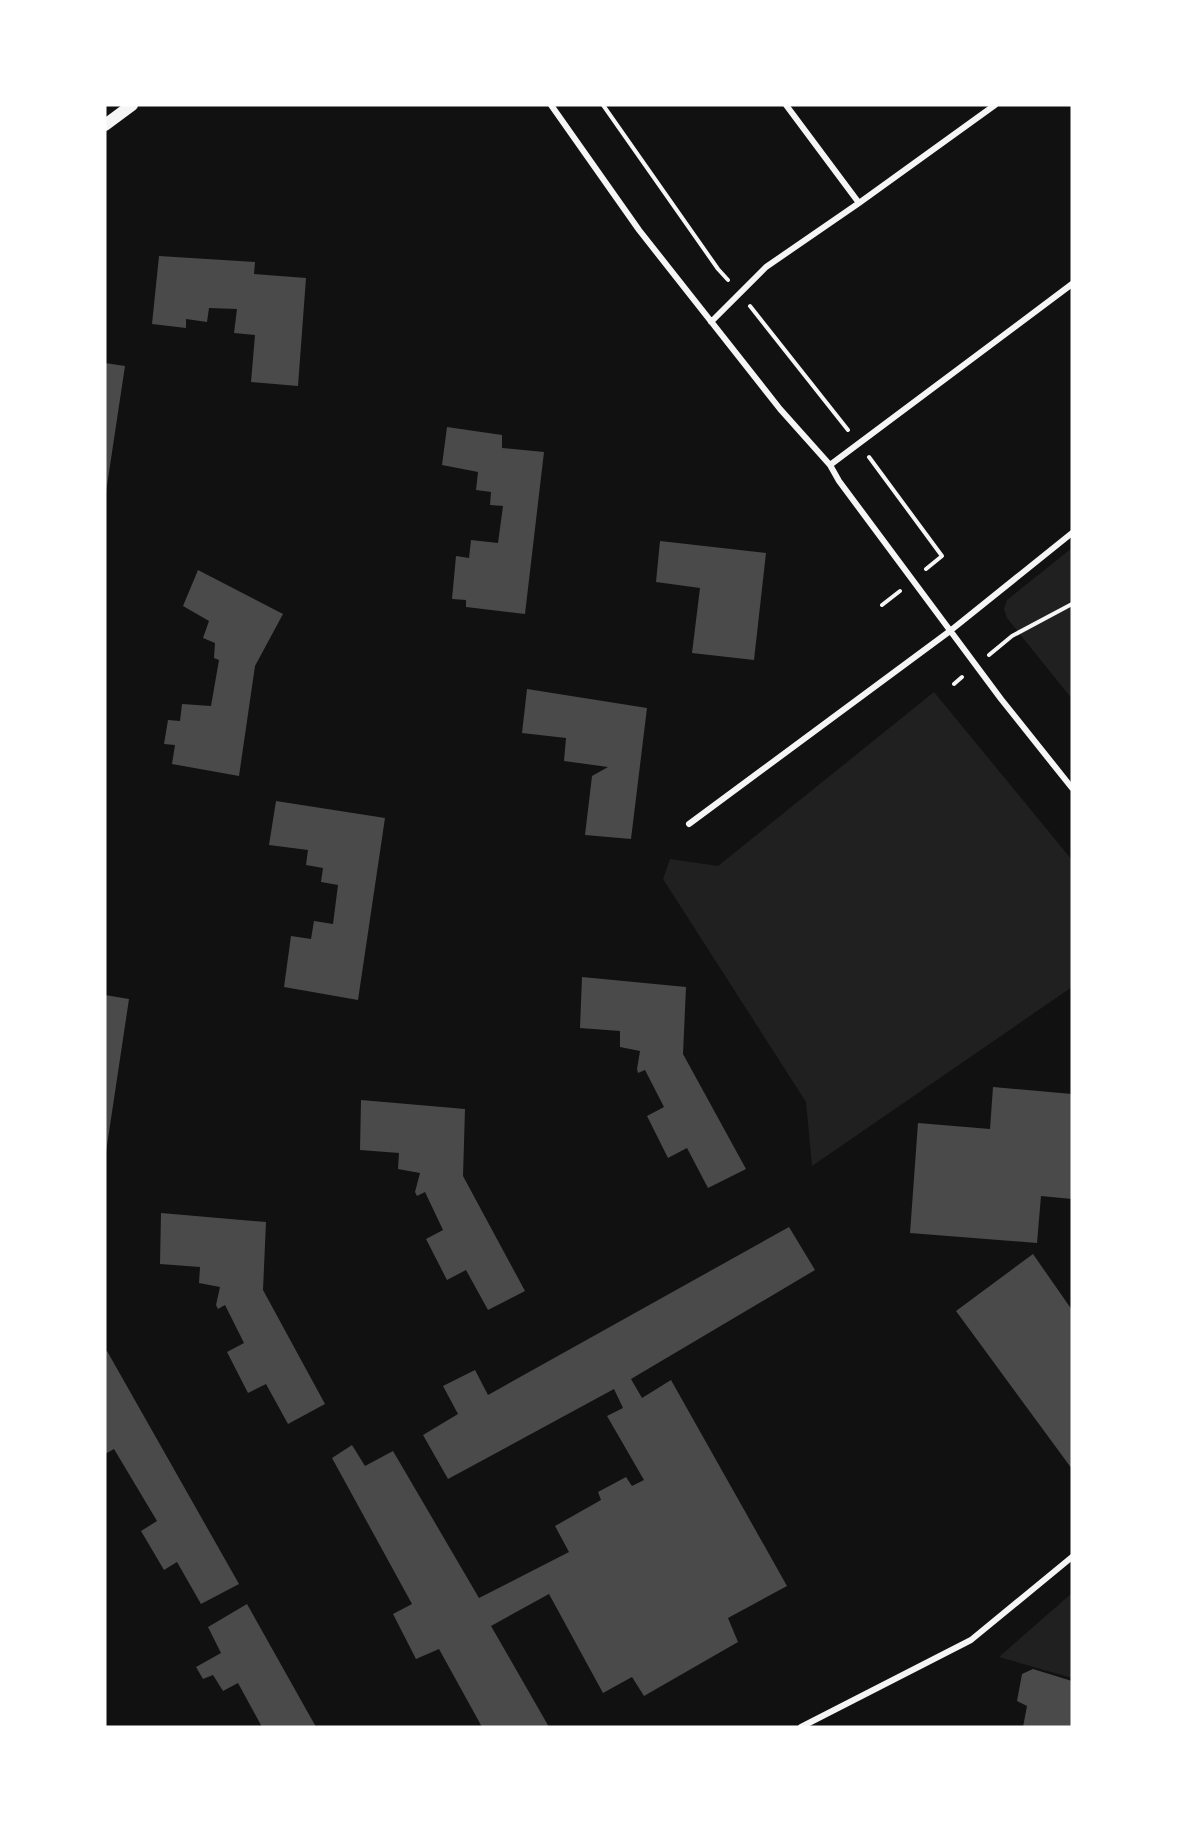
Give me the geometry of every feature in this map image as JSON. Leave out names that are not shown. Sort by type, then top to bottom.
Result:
[{"type":"main road","points":[[105,125],[132,105]]},
{"type":"street","points":[[551,105],[639,231],[780,409],[830,465],[839,481],[950,631],[1072,788]]},
{"type":"street","points":[[786,105],[859,203]]},
{"type":"street","points":[[711,322],[766,267],[995,105]]},
{"type":"street","points":[[830,465],[1072,284]]},
{"type":"street","points":[[689,824],[950,631],[1072,533]]},
{"type":"street","points":[[801,1727],[971,1640],[1072,1557]]},
{"type":"path","points":[[603,105],[717,268],[833,409],[942,556]]},
{"type":"path","points":[[1012,636],[1072,603]]},
{"type":"shaded area","points":[[1072,548],[1072,699],[1007,618],[1004,609],[1007,600]]},
{"type":"shaded area","points":[[934,692],[1072,860],[1072,987],[812,1166],[806,1102],[663,879],[670,859],[718,866]]},
{"type":"shaded area","points":[[1072,1593],[1072,1678],[999,1657]]},
{"type":"building","points":[[159,256],[255,262],[254,274],[306,278],[298,386],[251,382],[255,335],[234,333],[237,309],[209,308],[207,322],[186,319],[186,328],[152,324]]},
{"type":"building","points":[[105,363],[125,366],[106,492],[105,492]]},
{"type":"building","points":[[447,427],[502,435],[502,448],[544,452],[525,614],[466,607],[466,600],[452,599],[456,556],[469,558],[471,540],[498,543],[503,506],[490,505],[491,492],[476,490],[478,472],[442,465]]},
{"type":"building","points":[[660,541],[766,553],[754,660],[692,653],[700,588],[656,582]]},
{"type":"building","points":[[198,570],[283,614],[255,666],[239,776],[172,764],[175,745],[164,744],[168,720],[180,721],[182,704],[211,706],[219,660],[214,658],[215,643],[203,638],[209,621],[183,606]]},
{"type":"building","points":[[527,689],[647,708],[631,839],[585,835],[592,776],[608,767],[564,761],[566,738],[522,733]]},
{"type":"building","points":[[276,801],[385,818],[358,1000],[284,987],[291,936],[311,939],[314,921],[333,924],[338,885],[321,882],[323,868],[306,865],[308,850],[269,845]]},
{"type":"building","points":[[582,977],[686,987],[683,1054],[746,1169],[708,1188],[687,1148],[668,1158],[647,1116],[664,1107],[645,1070],[638,1073],[640,1051],[620,1047],[620,1031],[580,1028]]},
{"type":"building","points":[[105,995],[129,999],[106,1152],[105,1151]]},
{"type":"building","points":[[993,1087],[1072,1094],[1072,1199],[1041,1196],[1037,1243],[910,1233],[918,1123],[990,1129]]},
{"type":"building","points":[[361,1100],[465,1109],[463,1176],[525,1291],[488,1310],[466,1270],[447,1280],[426,1239],[443,1230],[425,1192],[417,1196],[415,1192],[420,1173],[398,1169],[399,1153],[360,1150]]},
{"type":"building","points":[[161,1213],[266,1222],[263,1290],[325,1404],[288,1424],[266,1384],[248,1393],[227,1352],[244,1343],[225,1305],[218,1309],[216,1305],[220,1287],[199,1283],[200,1267],[160,1264]]},
{"type":"building","points":[[789,1227],[815,1270],[631,1379],[642,1398],[671,1380],[787,1586],[728,1618],[738,1642],[644,1696],[632,1677],[603,1693],[549,1594],[491,1626],[549,1727],[482,1727],[439,1649],[416,1659],[393,1614],[412,1604],[332,1458],[352,1445],[365,1466],[393,1451],[479,1598],[569,1552],[555,1526],[601,1500],[598,1492],[626,1477],[632,1486],[644,1480],[607,1416],[623,1408],[614,1389],[448,1479],[423,1435],[458,1414],[443,1386],[475,1370],[488,1395]]},
{"type":"building","points":[[1033,1254],[1072,1310],[1072,1469],[956,1311]]},
{"type":"building","points":[[107,1351],[239,1584],[201,1604],[177,1562],[164,1570],[141,1531],[157,1521],[114,1449],[105,1454],[105,1352]]},
{"type":"building","points":[[247,1604],[316,1727],[262,1727],[238,1683],[223,1691],[213,1675],[203,1679],[196,1667],[221,1653],[208,1627]]},
{"type":"building","points":[[1033,1669],[1072,1681],[1072,1727],[1023,1727],[1027,1706],[1017,1701],[1022,1674]]}]
